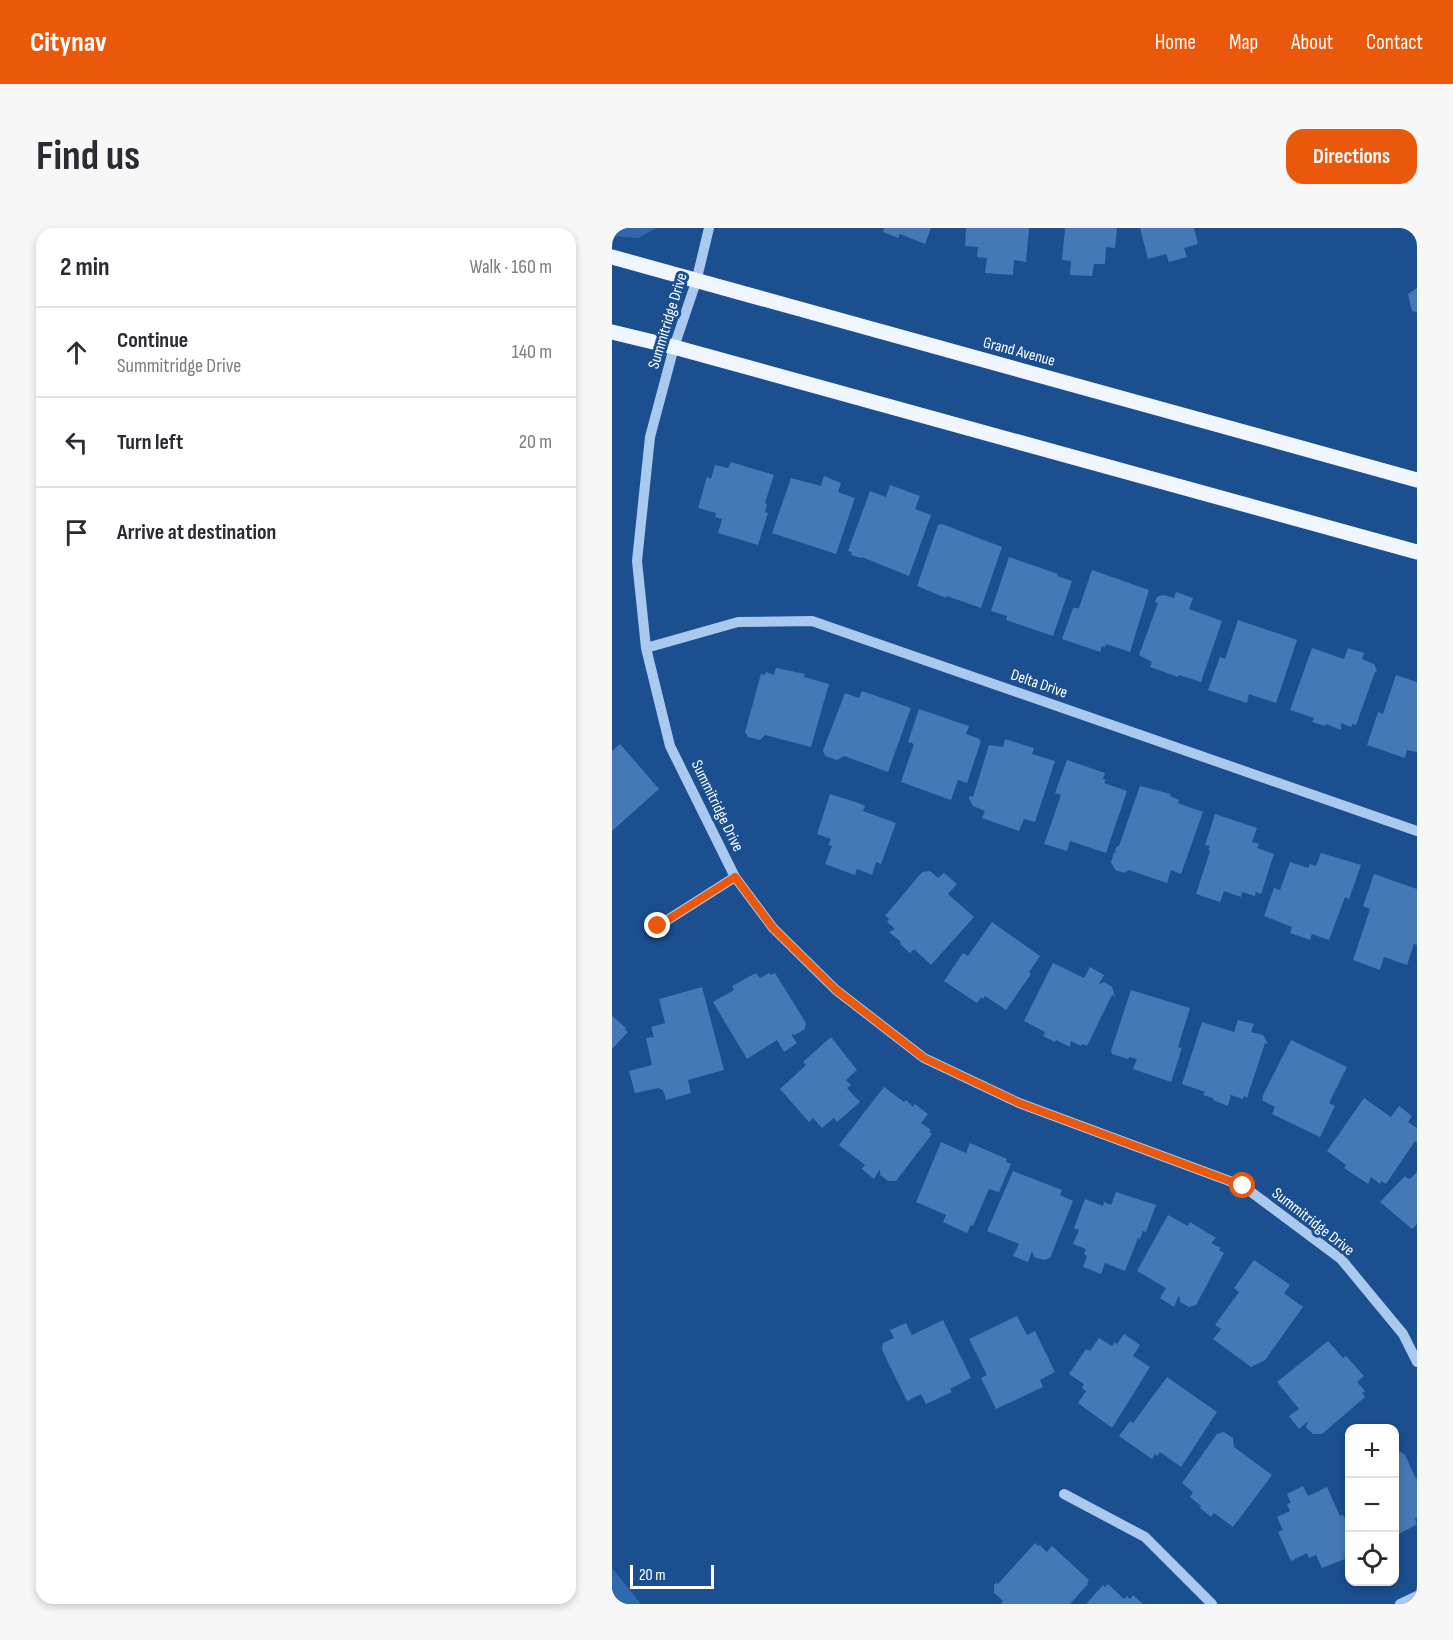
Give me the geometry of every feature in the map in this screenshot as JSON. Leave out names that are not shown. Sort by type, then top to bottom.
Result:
[{"type":"main road","name":"Grand Avenue","points":[[612,258],[1417,480]]},
{"type":"main road","points":[[612,332],[674,347],[1417,552]]},
{"type":"street","name":"Summitridge Drive","points":[[709,228],[696,282],[674,347],[650,437],[637,561],[646,648],[670,746],[735,877],[773,928],[836,990],[924,1058],[1019,1103],[1243,1186],[1341,1259],[1403,1334],[1417,1362]]},
{"type":"street","name":"Delta Drive","points":[[646,648],[738,622],[812,621],[1417,831]]},
{"type":"street","points":[[658,926],[735,877]]},
{"type":"street","points":[[1064,1494],[1145,1537],[1212,1604]]},
{"type":"street","points":[[1400,1604],[1417,1596]]},
{"type":"shaded area","points":[[612,228],[657,228],[638,238],[612,236]]},
{"type":"shaded area","points":[[612,1568],[641,1604],[612,1604]]},
{"type":"building","points":[[884,228],[931,228],[925,244],[900,234],[898,238],[883,232]]},
{"type":"building","points":[[966,228],[1029,228],[1026,262],[1014,260],[1013,275],[985,273],[987,258],[977,257],[978,247],[965,246]]},
{"type":"building","points":[[1065,228],[1117,228],[1115,248],[1106,247],[1105,264],[1094,264],[1092,276],[1070,275],[1071,261],[1062,260]]},
{"type":"building","points":[[1140,228],[1194,228],[1198,244],[1184,248],[1187,257],[1169,262],[1166,254],[1148,259]]},
{"type":"building","points":[[1417,288],[1417,312],[1412,311],[1408,294]]},
{"type":"building","points":[[731,462],[774,475],[765,503],[767,504],[765,512],[768,513],[758,545],[718,533],[722,519],[715,517],[716,513],[698,508],[707,477],[711,479],[715,465],[728,468]]},
{"type":"building","points":[[824,476],[841,483],[838,492],[855,498],[836,554],[772,533],[791,478],[821,486]]},
{"type":"building","points":[[890,485],[920,496],[915,509],[931,515],[909,576],[862,557],[851,555],[852,552],[848,551],[870,491],[886,497]]},
{"type":"building","points":[[942,524],[1002,547],[981,608],[947,596],[946,598],[917,586],[938,525]]},
{"type":"building","points":[[1009,557],[1072,581],[1053,636],[1006,620],[1007,616],[991,611]]},
{"type":"building","points":[[1092,570],[1149,590],[1130,652],[1106,644],[1105,647],[1102,646],[1100,652],[1062,639],[1073,608],[1079,608]]},
{"type":"building","points":[[1176,592],[1193,598],[1189,609],[1222,621],[1201,682],[1150,667],[1152,662],[1139,655],[1158,603],[1155,602],[1157,597],[1163,595],[1174,598]]},
{"type":"building","points":[[1238,620],[1297,640],[1276,703],[1249,694],[1247,703],[1208,690],[1220,657],[1225,659]]},
{"type":"building","points":[[1312,648],[1344,659],[1348,648],[1364,653],[1362,659],[1374,664],[1377,671],[1356,725],[1352,724],[1351,727],[1341,723],[1341,730],[1312,722],[1314,718],[1290,710]]},
{"type":"building","points":[[776,668],[805,674],[804,677],[829,684],[811,747],[765,735],[760,740],[748,737],[745,732],[761,674],[765,675],[766,672],[774,675]]},
{"type":"building","points":[[1396,675],[1417,682],[1417,752],[1407,750],[1405,758],[1367,745],[1378,712],[1383,714]]},
{"type":"building","points":[[862,691],[911,708],[888,772],[844,756],[837,760],[825,756],[823,750],[845,693],[859,698]]},
{"type":"building","points":[[919,709],[969,726],[966,734],[981,741],[967,783],[958,780],[951,800],[901,782],[914,744],[908,742]]},
{"type":"building","points":[[1005,739],[1034,748],[1032,754],[1055,761],[1035,822],[1024,819],[1019,831],[982,818],[985,811],[973,806],[969,798],[973,797],[989,745],[1003,747]]},
{"type":"building","points":[[620,744],[659,789],[612,831],[612,751]]},
{"type":"building","points":[[1067,760],[1105,773],[1104,783],[1127,791],[1106,853],[1070,841],[1067,851],[1044,844],[1061,795],[1055,793]]},
{"type":"building","points":[[1140,786],[1171,794],[1170,796],[1179,800],[1178,803],[1203,812],[1181,874],[1171,870],[1167,883],[1129,870],[1124,873],[1115,870],[1111,862],[1114,852],[1117,853],[1115,851],[1119,846]]},
{"type":"building","points":[[830,794],[861,804],[865,806],[863,811],[896,823],[881,864],[876,862],[872,875],[857,869],[855,875],[825,864],[832,846],[828,845],[831,839],[817,834]]},
{"type":"building","points":[[1215,814],[1257,828],[1252,842],[1259,844],[1257,848],[1274,854],[1261,894],[1256,892],[1255,896],[1242,892],[1241,897],[1224,891],[1220,902],[1196,894],[1210,851],[1208,850],[1210,846],[1205,845]]},
{"type":"building","points":[[1321,853],[1361,865],[1349,899],[1345,897],[1329,940],[1312,934],[1310,940],[1290,933],[1292,927],[1264,916],[1274,888],[1280,890],[1290,862],[1308,868],[1310,864],[1316,866]]},
{"type":"building","points":[[930,871],[938,878],[944,873],[957,884],[948,894],[974,917],[931,965],[914,949],[910,953],[900,944],[901,942],[889,932],[895,929],[887,922],[889,919],[885,916],[922,872]]},
{"type":"building","points":[[1374,874],[1417,889],[1417,945],[1414,944],[1407,965],[1384,957],[1380,970],[1353,960],[1370,909],[1363,906]]},
{"type":"building","points":[[992,922],[1040,956],[1029,972],[1031,974],[1006,1010],[985,996],[983,999],[981,997],[977,1003],[944,981],[963,953],[968,956]]},
{"type":"building","points":[[1053,963],[1084,978],[1090,967],[1104,975],[1099,984],[1104,982],[1112,987],[1115,997],[1112,995],[1087,1046],[1071,1041],[1070,1047],[1056,1040],[1055,1042],[1043,1036],[1045,1032],[1024,1021]]},
{"type":"building","points":[[756,973],[760,978],[769,973],[771,975],[775,973],[806,1023],[805,1029],[795,1035],[791,1034],[797,1043],[784,1052],[777,1040],[747,1059],[713,1002],[734,990],[732,986]]},
{"type":"building","points":[[702,987],[724,1070],[688,1080],[691,1093],[666,1100],[663,1090],[658,1088],[635,1093],[629,1071],[652,1065],[646,1038],[654,1037],[651,1027],[665,1023],[659,999]]},
{"type":"building","points":[[1131,990],[1190,1008],[1178,1047],[1182,1048],[1171,1082],[1133,1069],[1137,1059],[1112,1054],[1111,1051]]},
{"type":"building","points":[[612,1016],[628,1032],[612,1049]]},
{"type":"building","points":[[1238,1020],[1254,1024],[1251,1032],[1263,1035],[1268,1044],[1265,1043],[1247,1098],[1231,1095],[1228,1106],[1203,1095],[1205,1092],[1182,1084],[1202,1022],[1234,1032]]},
{"type":"building","points":[[831,1037],[857,1070],[846,1080],[851,1085],[847,1088],[860,1102],[837,1122],[834,1118],[822,1128],[813,1118],[809,1122],[780,1089],[806,1065],[803,1062]]},
{"type":"building","points":[[1291,1040],[1347,1067],[1329,1103],[1335,1106],[1320,1137],[1272,1114],[1275,1107],[1262,1100]]},
{"type":"building","points":[[884,1087],[904,1102],[906,1100],[913,1107],[915,1104],[928,1114],[921,1123],[931,1130],[929,1132],[932,1134],[896,1181],[888,1181],[880,1175],[880,1169],[874,1179],[862,1169],[865,1165],[839,1145]]},
{"type":"building","points":[[1364,1098],[1391,1117],[1399,1106],[1412,1116],[1408,1122],[1417,1128],[1417,1143],[1415,1141],[1386,1184],[1381,1181],[1380,1184],[1371,1177],[1368,1184],[1344,1168],[1346,1165],[1327,1151]]},
{"type":"building","points":[[941,1142],[966,1153],[970,1143],[1007,1159],[1006,1162],[1011,1164],[999,1192],[989,1189],[973,1226],[971,1225],[967,1233],[943,1222],[946,1215],[916,1202]]},
{"type":"building","points":[[1013,1171],[1062,1190],[1060,1195],[1073,1201],[1050,1258],[1044,1260],[1034,1257],[1032,1251],[1028,1262],[1013,1256],[1019,1244],[987,1231]]},
{"type":"building","points":[[1417,1172],[1417,1224],[1412,1229],[1380,1202],[1405,1176],[1408,1179],[1411,1178]]},
{"type":"building","points":[[1116,1192],[1156,1205],[1146,1232],[1143,1231],[1140,1239],[1138,1238],[1125,1271],[1105,1263],[1101,1274],[1083,1267],[1087,1256],[1084,1254],[1086,1249],[1073,1244],[1079,1230],[1074,1228],[1085,1199],[1103,1206],[1104,1202],[1111,1205]]},
{"type":"building","points":[[1168,1215],[1188,1226],[1190,1222],[1216,1238],[1211,1243],[1221,1248],[1219,1250],[1224,1253],[1196,1305],[1189,1307],[1180,1302],[1179,1295],[1174,1307],[1160,1298],[1166,1288],[1137,1271]]},
{"type":"building","points":[[1254,1260],[1290,1285],[1284,1293],[1303,1307],[1265,1360],[1251,1367],[1213,1339],[1221,1329],[1215,1325],[1239,1292],[1234,1288]]},
{"type":"building","points":[[1017,1316],[1027,1335],[1035,1331],[1055,1372],[1040,1380],[1043,1387],[996,1409],[981,1378],[987,1375],[969,1339]]},
{"type":"building","points":[[943,1320],[971,1378],[950,1389],[952,1392],[926,1404],[921,1394],[907,1401],[882,1350],[883,1343],[894,1338],[890,1330],[906,1323],[912,1335]]},
{"type":"building","points":[[1124,1334],[1140,1345],[1133,1356],[1150,1367],[1112,1428],[1078,1403],[1086,1391],[1082,1388],[1084,1384],[1069,1374],[1086,1349],[1090,1351],[1099,1338],[1112,1346],[1115,1342],[1117,1344]]},
{"type":"building","points":[[1328,1341],[1364,1376],[1357,1382],[1365,1391],[1362,1393],[1365,1397],[1322,1434],[1313,1434],[1306,1427],[1308,1421],[1299,1429],[1289,1416],[1299,1409],[1277,1382]]},
{"type":"building","points":[[1167,1377],[1217,1412],[1181,1467],[1160,1452],[1152,1459],[1119,1436],[1130,1421],[1133,1423]]},
{"type":"building","points":[[1224,1432],[1233,1438],[1234,1447],[1272,1475],[1233,1527],[1214,1513],[1211,1517],[1200,1508],[1201,1506],[1190,1497],[1193,1492],[1182,1483],[1217,1434]]},
{"type":"building","points":[[1399,1451],[1405,1455],[1417,1478],[1417,1518],[1415,1519],[1417,1524],[1399,1534]]},
{"type":"building","points":[[1303,1486],[1308,1496],[1327,1487],[1340,1516],[1343,1515],[1345,1518],[1345,1559],[1322,1568],[1316,1555],[1309,1558],[1307,1553],[1291,1561],[1278,1532],[1283,1530],[1277,1517],[1290,1511],[1287,1504],[1291,1503],[1287,1494]]},
{"type":"building","points":[[1035,1543],[1047,1552],[1052,1546],[1089,1580],[1070,1604],[1001,1604],[1003,1601],[994,1593],[994,1585],[998,1584]]},
{"type":"building","points":[[1108,1584],[1124,1599],[1127,1596],[1130,1599],[1133,1595],[1143,1604],[1086,1604],[1103,1585],[1105,1587]]},
{"type":"route","points":[[658,926],[735,877],[773,928],[836,990],[924,1058],[1019,1103],[1243,1186]]}]
